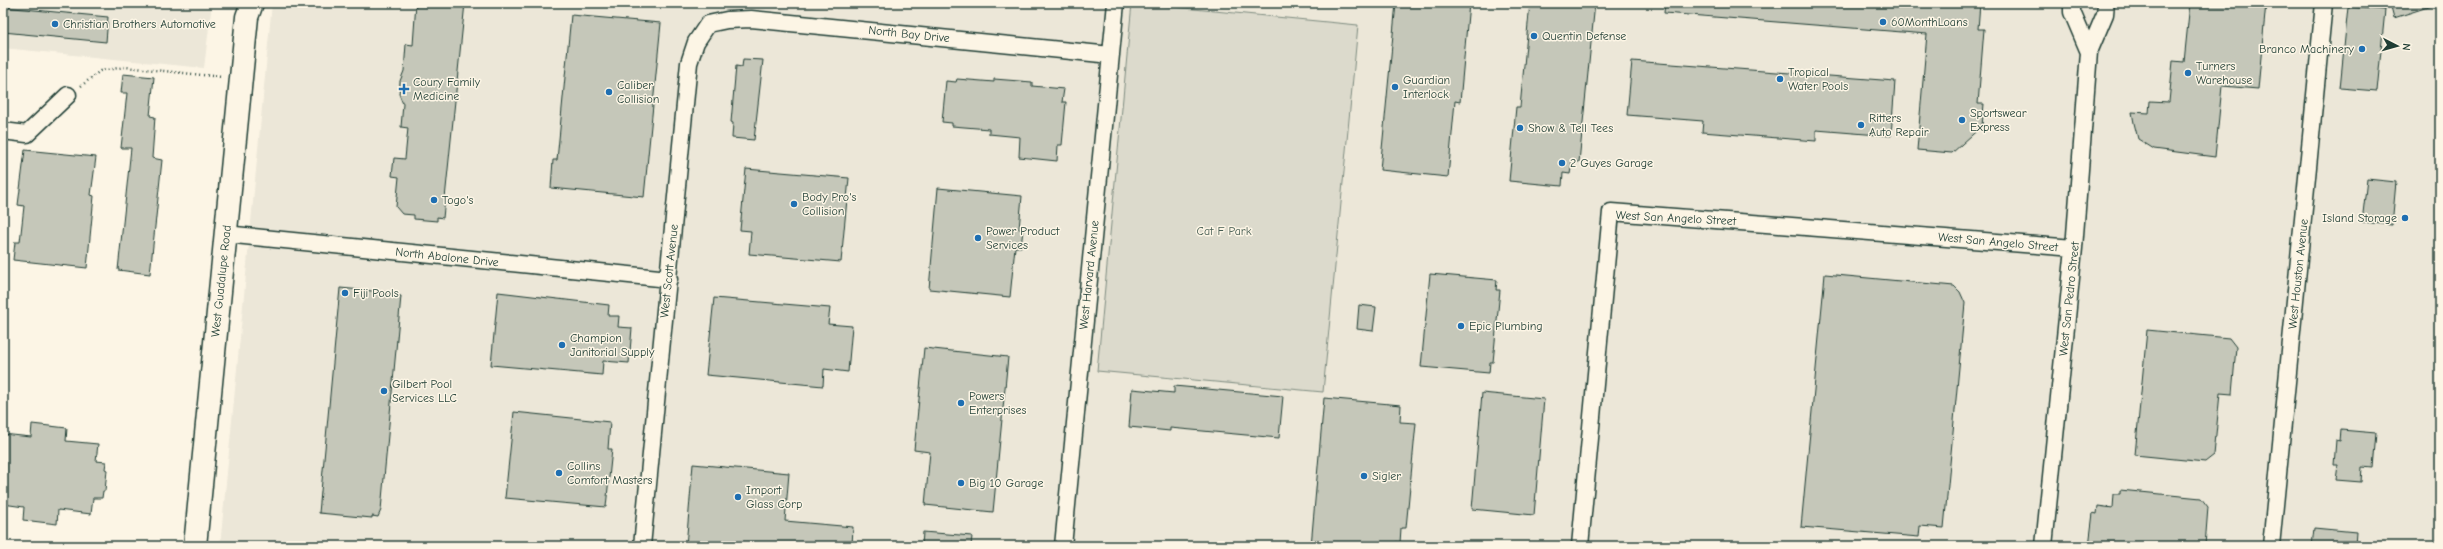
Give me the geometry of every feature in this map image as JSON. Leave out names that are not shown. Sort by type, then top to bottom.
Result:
[{"type":"main road","name":"West Guadalupe Road","points":[[195,546],[247,8]]},
{"type":"street","name":"West Harvard Avenue","points":[[1063,546],[1116,3]]},
{"type":"street","name":"West San Pedro Street","points":[[2072,3],[2072,12],[2089,52]]},
{"type":"street","name":"West San Pedro Street","points":[[2044,546],[2074,248],[2089,52],[2105,14],[2106,3]]},
{"type":"street","name":"West Houston Avenue","points":[[2271,546],[2324,3]]},
{"type":"street","name":"North Bay Drive","points":[[708,24],[727,20],[751,19],[1110,55]]},
{"type":"street","name":"West Scott Avenue","points":[[642,546],[689,63],[696,42],[708,24]]},
{"type":"street","points":[[3,131],[27,134],[68,95]]},
{"type":"street","name":"West San Angelo Street","points":[[1580,546],[1612,212],[2074,248]]},
{"type":"street","name":"North Abalone Drive","points":[[226,234],[669,279]]},
{"type":"path","points":[[68,95],[100,71],[125,67],[241,79]]},
{"type":"shaded area","points":[[3,3],[212,3],[204,68],[3,48]]},
{"type":"shaded area","points":[[272,3],[2440,3],[2440,546],[220,546]]},
{"type":"green space","name":"Cat F Park","points":[[1132,3],[1358,25],[1323,392],[1097,371]]},
{"type":"building","points":[[416,3],[465,3],[443,218],[437,217],[437,221],[414,219],[414,215],[402,214],[396,207],[399,177],[392,176],[394,158],[405,159],[408,128],[401,127],[403,104],[399,94],[400,81],[404,71],[406,44],[413,45]]},
{"type":"building","points":[[1396,3],[1469,3],[1460,102],[1455,101],[1448,177],[1380,170]]},
{"type":"building","points":[[1530,3],[1595,3],[1579,162],[1572,162],[1570,174],[1563,173],[1562,186],[1509,181],[1516,107],[1520,107]]},
{"type":"building","points":[[1665,3],[1980,3],[1978,29],[1984,29],[1978,104],[1984,104],[1982,126],[1952,153],[1917,150],[1927,34],[1664,13]]},
{"type":"building","points":[[2190,3],[2266,3],[2258,89],[2222,86],[2215,157],[2154,149],[2138,139],[2132,112],[2149,113],[2150,101],[2169,102],[2173,61],[2184,62]]},
{"type":"building","points":[[2390,3],[2431,3],[2431,6],[2394,18]]},
{"type":"building","name":"Christian Brothers Automotive","points":[[3,7],[108,17],[106,42],[3,32]]},
{"type":"building","name":"Branco Machinery","points":[[2348,7],[2385,10],[2377,91],[2340,88]]},
{"type":"building","name":"Caliber Collision","points":[[571,15],[661,23],[644,197],[551,188],[553,160],[557,160]]},
{"type":"building","points":[[743,59],[763,60],[754,140],[732,138],[733,123],[731,122],[736,66],[742,67]]},
{"type":"building","points":[[1632,61],[1895,81],[1891,136],[1816,130],[1816,141],[1702,132],[1703,121],[1627,115]]},
{"type":"building","points":[[123,74],[154,77],[150,116],[155,117],[152,158],[162,160],[150,274],[118,270],[131,148],[121,148],[127,93],[121,93]]},
{"type":"building","points":[[957,79],[994,82],[994,79],[1032,82],[1032,86],[1064,89],[1062,102],[1066,102],[1062,145],[1058,145],[1057,161],[1019,157],[1020,137],[989,134],[989,129],[952,126],[952,123],[942,122],[946,81],[956,82]]},
{"type":"building","points":[[25,150],[96,157],[91,195],[94,196],[87,268],[13,260],[15,242],[20,242],[24,206],[18,205]]},
{"type":"building","name":"Body Pro's Collision","points":[[746,169],[849,178],[841,262],[749,254],[751,231],[740,230]]},
{"type":"building","points":[[2367,179],[2396,182],[2392,225],[2362,222]]},
{"type":"building","name":"Power Product Services","points":[[938,188],[1022,196],[1019,229],[1023,230],[1021,247],[1015,247],[1010,297],[929,289]]},
{"type":"building","name":"Epic Plumbing","points":[[1430,274],[1497,280],[1496,290],[1500,290],[1493,362],[1490,362],[1489,373],[1421,367]]},
{"type":"building","points":[[1825,274],[1954,286],[1960,292],[1965,303],[1944,528],[1920,526],[1919,537],[1801,527]]},
{"type":"building","points":[[340,288],[394,293],[393,295],[401,296],[381,510],[378,517],[372,516],[372,518],[319,513]]},
{"type":"building","name":"Champion Janitorial Supply","points":[[498,292],[609,305],[608,316],[619,316],[618,327],[632,328],[629,363],[603,361],[602,375],[491,365]]},
{"type":"building","points":[[714,298],[830,308],[828,324],[852,326],[848,372],[824,369],[823,386],[706,375]]},
{"type":"building","points":[[1359,305],[1376,307],[1373,331],[1357,329]]},
{"type":"building","points":[[2147,330],[2229,338],[2236,347],[2232,394],[2220,393],[2214,455],[2205,462],[2135,455]]},
{"type":"building","name":"Powers Enterprises","points":[[924,348],[1008,357],[993,512],[925,505],[930,452],[914,450]]},
{"type":"building","points":[[1174,386],[1283,396],[1279,438],[1170,428],[1170,431],[1129,427],[1132,389],[1174,393]]},
{"type":"building","points":[[1482,393],[1544,399],[1534,515],[1472,509]]},
{"type":"building","name":"Sigler","points":[[1324,398],[1401,405],[1400,422],[1416,423],[1406,528],[1401,528],[1400,543],[1396,542],[1396,546],[1311,546]]},
{"type":"building","name":"Collins Comfort Masters","points":[[514,412],[610,422],[608,449],[612,449],[606,507],[505,498]]},
{"type":"building","points":[[32,424],[67,428],[66,441],[98,444],[96,461],[106,462],[105,469],[107,470],[105,491],[103,491],[102,498],[93,498],[91,514],[58,510],[57,524],[23,520],[24,507],[3,504],[3,434],[31,437]]},
{"type":"building","points":[[2341,430],[2376,433],[2373,468],[2362,467],[2361,482],[2336,480],[2338,465],[2334,465],[2336,440],[2340,441]]},
{"type":"building","name":"Import Glass Corp","points":[[693,464],[789,473],[785,521],[853,527],[852,546],[686,546]]},
{"type":"building","points":[[2120,490],[2201,498],[2208,507],[2205,546],[2089,546],[2093,513],[2097,514],[2098,506],[2113,508],[2114,494],[2120,494]]},
{"type":"building","points":[[2314,528],[2356,532],[2355,546],[2312,546]]},
{"type":"building","points":[[923,532],[972,536],[971,546],[922,546]]},
{"type":"place","name":"60MonthLoans","points":[[1883,22]]},
{"type":"place","name":"Christian Brothers Automotive","points":[[55,24]]},
{"type":"place","name":"Quentin Defense","points":[[1534,36]]},
{"type":"place","name":"Branco Machinery","points":[[2362,49]]},
{"type":"place","name":"Turners Warehouse","points":[[2188,73]]},
{"type":"place","name":"Tropical Water Pools","points":[[1780,79]]},
{"type":"place","name":"Guardian Interlock","points":[[1395,87]]},
{"type":"place","name":"Coury Family Medicine","points":[[404,89]]},
{"type":"place","name":"Caliber Collision","points":[[609,92]]},
{"type":"place","name":"Sportswear Express","points":[[1962,120]]},
{"type":"place","name":"Ritters Auto Repair","points":[[1861,125]]},
{"type":"place","name":"Show & Tell Tees","points":[[1520,128]]},
{"type":"place","name":"2 Guyes Garage","points":[[1562,163]]},
{"type":"place","name":"Togo's","points":[[434,200]]},
{"type":"place","name":"Body Pro's Collision","points":[[794,204]]},
{"type":"place","name":"Island Storage","points":[[2405,218]]},
{"type":"place","name":"Power Product Services","points":[[978,238]]},
{"type":"place","name":"Fiji Pools","points":[[345,293]]},
{"type":"place","name":"Epic Plumbing","points":[[1461,326]]},
{"type":"place","name":"Champion Janitorial Supply","points":[[562,345]]},
{"type":"place","name":"Gilbert Pool Services LLC","points":[[384,391]]},
{"type":"place","name":"Powers Enterprises","points":[[961,403]]},
{"type":"place","name":"Collins Comfort Masters","points":[[559,473]]},
{"type":"place","name":"Sigler","points":[[1364,476]]},
{"type":"place","name":"Big 10 Garage","points":[[961,483]]},
{"type":"place","name":"Import Glass Corp","points":[[738,497]]}]
